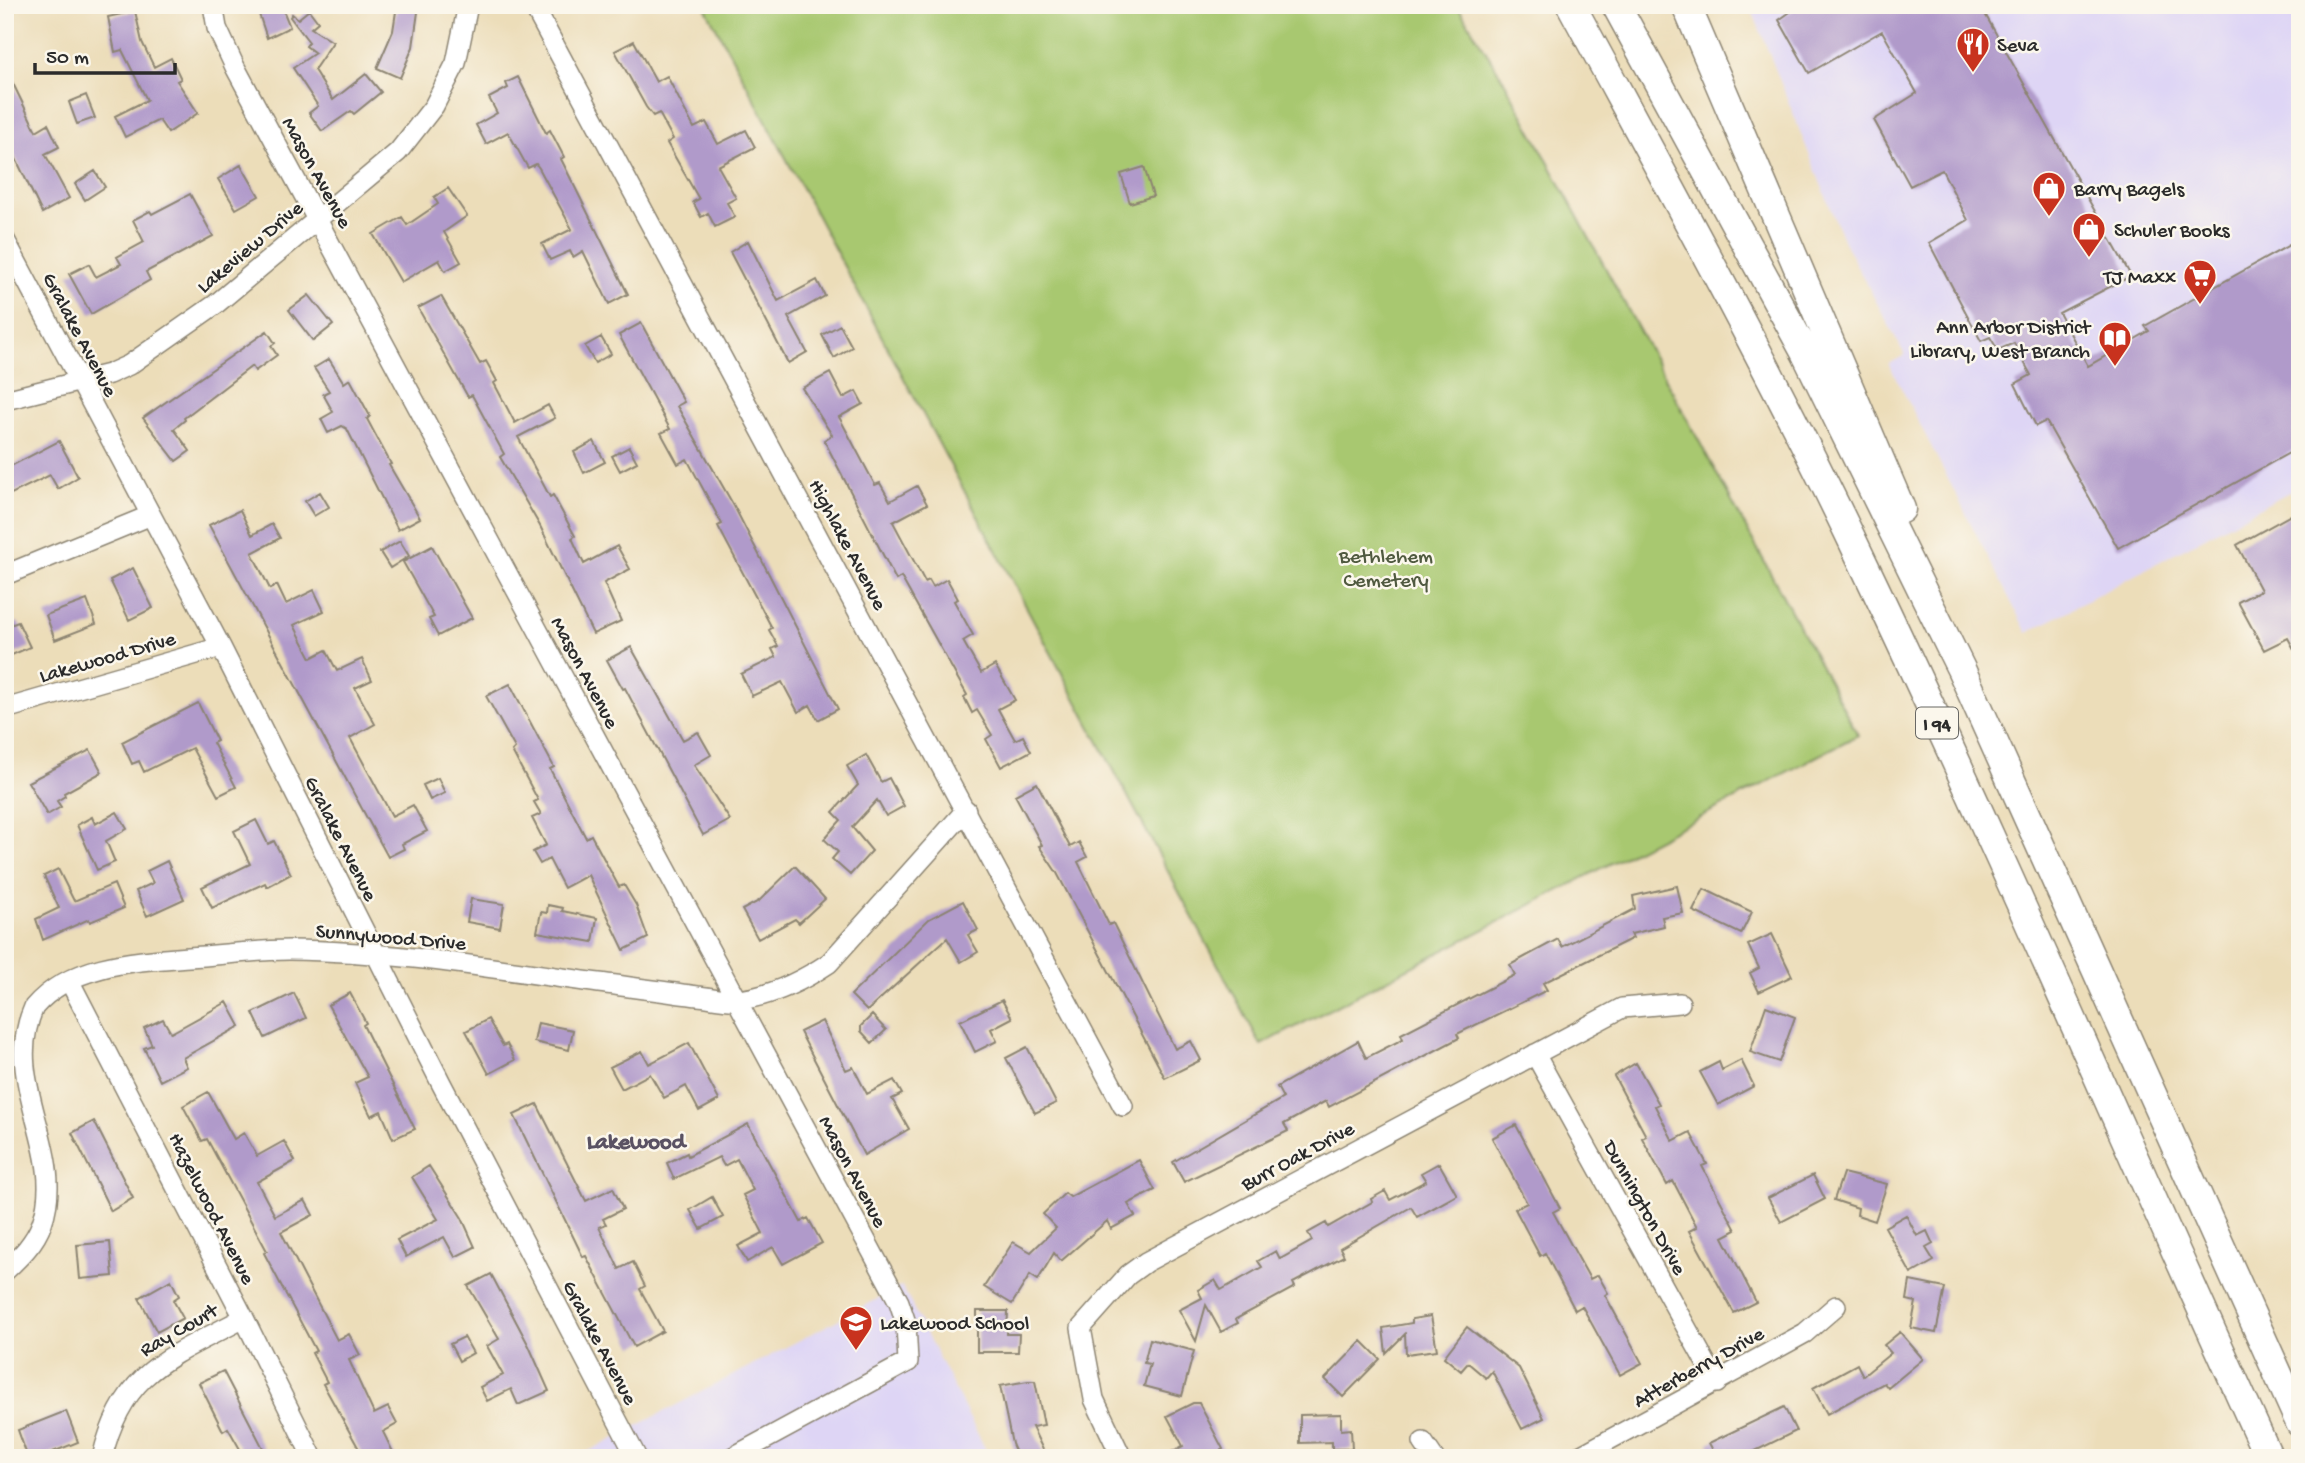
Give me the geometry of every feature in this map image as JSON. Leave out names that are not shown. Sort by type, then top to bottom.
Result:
[{"type":"highway","name":"I 94","points":[[1571,5],[1726,293],[1864,564],[2021,904],[2269,1458]]},
{"type":"highway","name":"I 94","points":[[1616,5],[1805,352],[1931,609],[2300,1423]]},
{"type":"highway","points":[[1686,5],[1899,504],[1931,609]]},
{"type":"street","name":"Mason Avenue","points":[[213,5],[218,27],[235,67],[899,1302],[906,1323],[908,1362],[731,1458]]},
{"type":"street","name":"Lakeview Drive","points":[[5,400],[109,374],[161,344],[216,304],[398,152],[434,106],[456,63],[468,5]]},
{"type":"street","name":"Highlake Avenue","points":[[533,5],[1123,1106]]},
{"type":"street","name":"Gralake Avenue","points":[[5,240],[149,516],[221,647],[376,956],[637,1458]]},
{"type":"street","points":[[5,576],[149,516]]},
{"type":"street","name":"Lakewood Drive","points":[[5,709],[221,647]]},
{"type":"street","name":"Sunnywood Drive","points":[[5,1271],[29,1248],[42,1223],[47,1197],[43,1169],[16,1100],[11,1064],[20,1028],[34,1006],[70,982],[101,968],[129,962],[288,950],[376,956],[736,1000],[801,981],[829,963],[966,810]]},
{"type":"street","name":"Hazelwood Avenue","points":[[70,982],[244,1318],[313,1458]]},
{"type":"street","name":"Burr Oak Drive","points":[[1122,1458],[1094,1399],[1082,1328],[1128,1275],[1146,1262],[1622,1009],[1680,1003]]},
{"type":"street","name":"Dunnington Drive","points":[[1535,1054],[1717,1383]]},
{"type":"street","name":"Atterberry Drive","points":[[1576,1458],[1805,1333],[1836,1306]]},
{"type":"street","name":"Ray Court","points":[[103,1458],[108,1431],[140,1378],[164,1361],[244,1318]]},
{"type":"shaded area","points":[[1750,5],[2300,5],[2300,486],[2027,633],[1889,364],[1905,355],[1844,242]]},
{"type":"shaded area","name":"Lakewood School","points":[[902,1286],[990,1458],[576,1458]]},
{"type":"green space","name":"Bethlehem Cemetery","points":[[704,5],[1457,5],[1506,84],[1858,735],[1261,1045]]},
{"type":"building","points":[[256,5],[281,5],[290,27],[267,38]]},
{"type":"building","points":[[397,5],[419,5],[413,47],[400,78],[377,68],[393,31]]},
{"type":"building","points":[[1800,5],[1980,5],[2131,276],[2059,313],[2088,366],[2149,331],[2145,326],[2300,239],[2300,447],[2118,548],[2046,421],[2036,426],[2015,384],[2031,375],[2014,343],[1998,350],[1990,337],[1981,341],[1929,243],[1968,220],[1942,170],[1910,186],[1874,120],[1917,93],[1882,31],[1809,73],[1779,20]]},
{"type":"building","points":[[309,10],[318,22],[311,28],[333,42],[314,70],[333,100],[366,74],[381,92],[354,114],[351,111],[322,131],[309,113],[318,106],[293,68],[315,53],[306,46],[309,42],[290,17],[292,14],[298,19]]},
{"type":"building","points":[[135,11],[142,42],[154,67],[171,58],[181,79],[177,81],[198,113],[168,133],[159,120],[125,137],[115,116],[147,100],[122,50],[115,52],[108,17]]},
{"type":"building","points":[[634,41],[656,82],[667,76],[694,128],[706,122],[718,144],[746,130],[755,147],[718,166],[736,198],[727,203],[735,217],[715,227],[708,213],[701,217],[693,202],[699,199],[667,143],[673,139],[659,113],[653,116],[646,107],[615,51]]},
{"type":"building","points":[[5,67],[36,131],[48,124],[59,147],[45,154],[69,198],[42,213],[5,136]]},
{"type":"building","points":[[518,77],[546,133],[550,130],[564,157],[561,159],[628,294],[609,304],[583,251],[573,257],[570,251],[550,260],[542,244],[572,229],[539,168],[536,164],[528,168],[508,132],[486,144],[476,125],[497,113],[489,98],[508,88],[506,83]]},
{"type":"building","points":[[86,95],[95,118],[77,124],[69,102]]},
{"type":"building","points":[[241,165],[259,196],[236,209],[218,179]]},
{"type":"building","points":[[1144,167],[1153,196],[1130,203],[1121,174]]},
{"type":"building","points":[[95,171],[105,187],[85,200],[75,184]]},
{"type":"building","points":[[448,188],[467,216],[444,232],[461,262],[445,271],[439,260],[401,282],[373,234],[402,217],[407,225],[438,204],[434,197]]},
{"type":"building","points":[[190,194],[213,236],[146,272],[150,280],[91,314],[69,274],[89,264],[96,277],[121,264],[117,257],[144,242],[133,220],[150,211],[152,214]]},
{"type":"building","points":[[748,241],[778,301],[817,280],[825,296],[788,317],[807,352],[788,363],[730,252]]},
{"type":"building","points":[[309,295],[333,325],[313,341],[289,310]]},
{"type":"building","points":[[441,296],[480,364],[486,361],[515,423],[548,405],[555,418],[518,437],[550,497],[553,495],[575,536],[572,538],[584,564],[617,546],[630,569],[604,583],[621,621],[593,634],[540,526],[500,457],[504,454],[472,395],[468,397],[418,308]]},
{"type":"building","points":[[641,323],[684,402],[677,406],[734,506],[838,709],[818,720],[810,705],[798,712],[782,682],[752,696],[741,674],[776,657],[772,649],[778,646],[769,630],[772,628],[718,526],[722,524],[687,459],[678,464],[661,433],[670,429],[619,335]]},
{"type":"building","points":[[840,325],[852,347],[834,358],[822,335]]},
{"type":"building","points":[[267,331],[275,343],[271,346],[277,355],[255,371],[252,366],[184,418],[174,429],[190,451],[176,461],[143,418]]},
{"type":"building","points":[[601,337],[611,354],[595,363],[585,346]]},
{"type":"building","points":[[329,359],[344,383],[350,379],[370,416],[367,419],[391,464],[389,465],[420,518],[398,530],[347,429],[342,426],[328,433],[321,419],[333,412],[323,394],[329,391],[314,368]]},
{"type":"building","points":[[830,373],[843,398],[856,391],[863,404],[839,417],[875,485],[880,483],[890,501],[917,486],[927,504],[893,522],[925,582],[929,580],[933,587],[947,579],[958,599],[954,601],[973,635],[963,641],[981,673],[995,665],[1015,700],[998,709],[1015,740],[1023,736],[1031,751],[1001,767],[986,739],[992,735],[977,710],[972,713],[964,697],[967,695],[901,577],[896,580],[824,440],[832,435],[802,388]]},
{"type":"building","points":[[59,441],[78,477],[58,489],[50,475],[5,497],[5,469]]},
{"type":"building","points":[[594,441],[605,462],[584,473],[574,452]]},
{"type":"building","points":[[629,447],[637,462],[620,471],[612,456]]},
{"type":"building","points":[[320,492],[329,507],[314,516],[305,501]]},
{"type":"building","points":[[240,510],[252,535],[272,524],[280,538],[252,553],[270,589],[277,585],[286,604],[314,590],[324,611],[294,625],[311,658],[326,650],[337,671],[362,659],[372,680],[355,688],[375,724],[350,738],[392,816],[413,805],[427,831],[402,844],[404,849],[388,857],[209,525]]},
{"type":"building","points":[[2300,510],[2300,660],[2288,638],[2264,650],[2238,602],[2261,590],[2237,545]]},
{"type":"building","points":[[400,541],[409,556],[390,568],[380,552]]},
{"type":"building","points":[[432,546],[472,618],[438,636],[429,619],[434,617],[403,562]]},
{"type":"building","points":[[133,568],[153,608],[129,620],[110,580]]},
{"type":"building","points":[[87,600],[96,624],[55,640],[46,615]]},
{"type":"building","points":[[18,622],[30,647],[5,658],[5,627]]},
{"type":"building","points":[[631,647],[683,740],[698,732],[711,755],[694,765],[730,820],[703,835],[625,688],[623,689],[607,660]]},
{"type":"building","points":[[510,684],[554,767],[550,769],[586,838],[591,835],[619,887],[624,885],[636,905],[648,938],[624,950],[588,875],[564,888],[549,859],[540,864],[533,852],[546,845],[532,818],[541,814],[534,802],[538,800],[512,751],[515,748],[486,696]]},
{"type":"building","points":[[198,703],[217,741],[213,743],[236,787],[218,796],[192,748],[144,772],[139,761],[132,764],[122,742]]},
{"type":"building","points":[[90,750],[102,772],[64,793],[65,796],[57,801],[61,807],[47,815],[28,782]]},
{"type":"building","points":[[866,755],[881,782],[889,778],[904,806],[886,816],[877,800],[852,827],[872,851],[850,875],[832,859],[838,852],[824,839],[841,820],[833,812],[858,785],[847,766]]},
{"type":"building","points":[[438,778],[445,793],[430,800],[423,785]]},
{"type":"building","points":[[1037,783],[1070,847],[1079,842],[1087,857],[1078,862],[1109,925],[1113,923],[1175,1049],[1191,1041],[1201,1060],[1165,1078],[1057,873],[1039,846],[1042,845],[1015,795]]},
{"type":"building","points":[[117,812],[127,829],[106,841],[115,862],[97,870],[77,825],[92,817],[95,824]]},
{"type":"building","points":[[256,820],[268,844],[274,841],[291,874],[267,887],[265,883],[212,908],[202,887],[250,864],[234,831]]},
{"type":"building","points":[[167,861],[184,899],[147,916],[136,891],[153,883],[147,871]]},
{"type":"building","points":[[795,866],[825,899],[799,923],[795,919],[758,939],[742,910],[759,901]]},
{"type":"building","points":[[58,869],[74,901],[114,884],[124,908],[90,922],[89,919],[43,940],[36,919],[59,908],[44,876]]},
{"type":"building","points":[[1677,886],[1683,913],[1662,917],[1664,926],[1631,934],[1633,938],[1543,983],[1547,990],[1457,1034],[1459,1038],[1329,1107],[1326,1101],[1284,1124],[1288,1131],[1184,1182],[1173,1162],[1283,1098],[1277,1087],[1358,1041],[1366,1058],[1403,1039],[1401,1034],[1515,975],[1510,965],[1558,939],[1562,947],[1635,909],[1633,896]]},
{"type":"building","points":[[1704,889],[1752,912],[1741,934],[1693,911]]},
{"type":"building","points":[[471,899],[504,904],[500,928],[467,922]]},
{"type":"building","points":[[963,901],[978,930],[968,935],[978,952],[961,962],[947,938],[867,1011],[851,995],[929,919]]},
{"type":"building","points":[[548,905],[563,908],[562,911],[597,918],[593,942],[537,932],[541,912],[547,913]]},
{"type":"building","points":[[1772,934],[1792,976],[1759,992],[1750,973],[1759,968],[1748,945]]},
{"type":"building","points":[[294,993],[306,1018],[265,1038],[253,1013]]},
{"type":"building","points":[[350,993],[415,1129],[393,1139],[381,1111],[371,1116],[355,1083],[368,1077],[328,1005]]},
{"type":"building","points":[[1002,1000],[1012,1018],[991,1029],[997,1041],[975,1052],[960,1021]]},
{"type":"building","points":[[227,1002],[240,1026],[183,1058],[187,1067],[160,1081],[144,1048],[152,1045],[144,1028],[163,1019],[171,1033]]},
{"type":"building","points":[[1766,1006],[1795,1017],[1779,1062],[1750,1052]]},
{"type":"building","points":[[872,1015],[886,1030],[872,1043],[861,1031],[861,1026]]},
{"type":"building","points":[[488,1019],[503,1046],[507,1044],[515,1060],[489,1074],[466,1031]]},
{"type":"building","points":[[822,1021],[846,1070],[853,1067],[867,1094],[894,1080],[902,1094],[892,1099],[909,1129],[864,1155],[800,1032]]},
{"type":"building","points":[[538,1023],[573,1030],[569,1050],[534,1042]]},
{"type":"building","points":[[689,1043],[719,1100],[699,1111],[686,1086],[664,1098],[650,1074],[622,1089],[610,1067],[642,1051],[649,1064]]},
{"type":"building","points":[[1027,1047],[1056,1103],[1035,1113],[1006,1058]]},
{"type":"building","points":[[1741,1060],[1754,1086],[1718,1105],[1700,1072],[1719,1062],[1722,1070]]},
{"type":"building","points":[[1636,1063],[1659,1104],[1655,1106],[1673,1141],[1690,1132],[1707,1164],[1702,1166],[1736,1230],[1723,1237],[1756,1302],[1734,1313],[1689,1231],[1697,1227],[1673,1181],[1667,1185],[1642,1138],[1646,1136],[1614,1076]]},
{"type":"building","points":[[208,1092],[234,1139],[244,1133],[257,1156],[284,1141],[295,1161],[257,1182],[275,1216],[305,1200],[313,1215],[281,1232],[337,1340],[349,1334],[360,1355],[349,1360],[374,1414],[388,1407],[397,1424],[383,1432],[396,1458],[364,1458],[323,1384],[327,1382],[312,1353],[316,1351],[264,1253],[267,1251],[207,1139],[202,1141],[183,1106]]},
{"type":"building","points":[[537,1104],[586,1201],[613,1188],[623,1209],[603,1219],[606,1224],[599,1227],[619,1269],[633,1262],[645,1286],[640,1289],[663,1331],[634,1347],[586,1256],[583,1257],[514,1115]]},
{"type":"building","points":[[94,1121],[133,1198],[111,1211],[72,1133]]},
{"type":"building","points":[[748,1124],[801,1222],[808,1218],[822,1243],[783,1264],[773,1247],[747,1262],[738,1246],[763,1233],[743,1195],[753,1190],[737,1159],[724,1166],[719,1157],[674,1179],[667,1163],[687,1153],[688,1156]]},
{"type":"building","points":[[1516,1125],[1560,1208],[1553,1212],[1590,1279],[1598,1275],[1608,1293],[1605,1295],[1642,1363],[1620,1375],[1582,1306],[1575,1310],[1545,1253],[1540,1256],[1515,1209],[1527,1203],[1492,1138]]},
{"type":"building","points":[[1139,1160],[1155,1190],[1128,1204],[1135,1216],[1111,1229],[1107,1221],[1061,1261],[1054,1253],[1038,1280],[1030,1275],[1012,1304],[984,1287],[1013,1242],[1031,1252],[1056,1228],[1043,1214],[1065,1193],[1070,1197]]},
{"type":"building","points":[[1439,1163],[1457,1195],[1417,1217],[1411,1207],[1340,1248],[1344,1256],[1293,1283],[1295,1287],[1236,1319],[1238,1323],[1221,1332],[1206,1305],[1196,1341],[1179,1310],[1202,1298],[1198,1290],[1215,1280],[1221,1290],[1262,1267],[1258,1261],[1276,1251],[1280,1259],[1312,1241],[1308,1233],[1326,1223],[1328,1227],[1372,1202],[1371,1199],[1385,1191],[1390,1200],[1426,1181],[1421,1173]]},
{"type":"building","points":[[429,1166],[462,1218],[475,1247],[455,1257],[444,1237],[406,1257],[397,1240],[438,1219],[412,1177]]},
{"type":"building","points":[[1843,1173],[1887,1184],[1875,1221],[1857,1215],[1858,1208],[1834,1200]]},
{"type":"building","points":[[1813,1175],[1825,1199],[1781,1222],[1768,1198]]},
{"type":"building","points":[[712,1197],[723,1217],[701,1229],[690,1210]]},
{"type":"building","points":[[1906,1215],[1917,1236],[1927,1231],[1933,1244],[1926,1248],[1934,1261],[1911,1274],[1885,1227]]},
{"type":"building","points":[[110,1242],[113,1276],[80,1279],[77,1245]]},
{"type":"building","points":[[491,1274],[549,1391],[518,1405],[511,1389],[487,1401],[480,1387],[503,1375],[487,1346],[499,1339],[468,1286]]},
{"type":"building","points":[[171,1280],[179,1296],[173,1300],[183,1318],[157,1332],[139,1298]]},
{"type":"building","points":[[1910,1281],[1945,1288],[1936,1333],[1911,1328],[1916,1302],[1907,1300]]},
{"type":"building","points":[[977,1311],[1008,1311],[1007,1334],[1019,1334],[1018,1352],[977,1352]]},
{"type":"building","points":[[1431,1316],[1437,1350],[1406,1354],[1405,1334],[1386,1353],[1383,1328],[1412,1323],[1412,1319]]},
{"type":"building","points":[[1467,1327],[1519,1368],[1544,1418],[1522,1429],[1492,1371],[1486,1378],[1468,1363],[1461,1371],[1444,1357]]},
{"type":"building","points":[[1900,1332],[1923,1359],[1888,1388],[1884,1383],[1827,1414],[1813,1388],[1857,1364],[1863,1376],[1891,1353],[1884,1345]]},
{"type":"building","points":[[464,1337],[473,1353],[459,1361],[450,1344]]},
{"type":"building","points":[[1150,1339],[1194,1351],[1182,1396],[1144,1386],[1150,1364],[1144,1363]]},
{"type":"building","points":[[1362,1341],[1380,1359],[1343,1397],[1325,1379]]},
{"type":"building","points":[[223,1371],[263,1448],[245,1458],[228,1428],[223,1431],[199,1383]]},
{"type":"building","points":[[1035,1381],[1044,1425],[1032,1427],[1047,1458],[1018,1458],[1012,1444],[1000,1386]]},
{"type":"building","points":[[1193,1403],[1199,1403],[1223,1449],[1207,1458],[1160,1458],[1183,1446],[1167,1416]]},
{"type":"building","points":[[1784,1407],[1796,1431],[1741,1458],[1717,1458],[1709,1443]]},
{"type":"building","points":[[66,1411],[78,1442],[38,1458],[28,1458],[18,1430]]},
{"type":"building","points":[[1341,1414],[1341,1430],[1351,1429],[1352,1449],[1332,1449],[1332,1442],[1300,1443],[1300,1415]]},
{"type":"place","name":"Seva","points":[[1973,74]]},
{"type":"place","name":"Barry Bagels","points":[[2049,218]]},
{"type":"place","name":"Schuler Books","points":[[2089,259]]},
{"type":"place","name":"TJ Maxx","points":[[2200,306]]},
{"type":"place","name":"Ann Arbor District Library, West Branch","points":[[2115,368]]},
{"type":"place","name":"Lakewood School","points":[[856,1352]]},
{"type":"district","name":"Lakewood","points":[[636,1140]]}]
